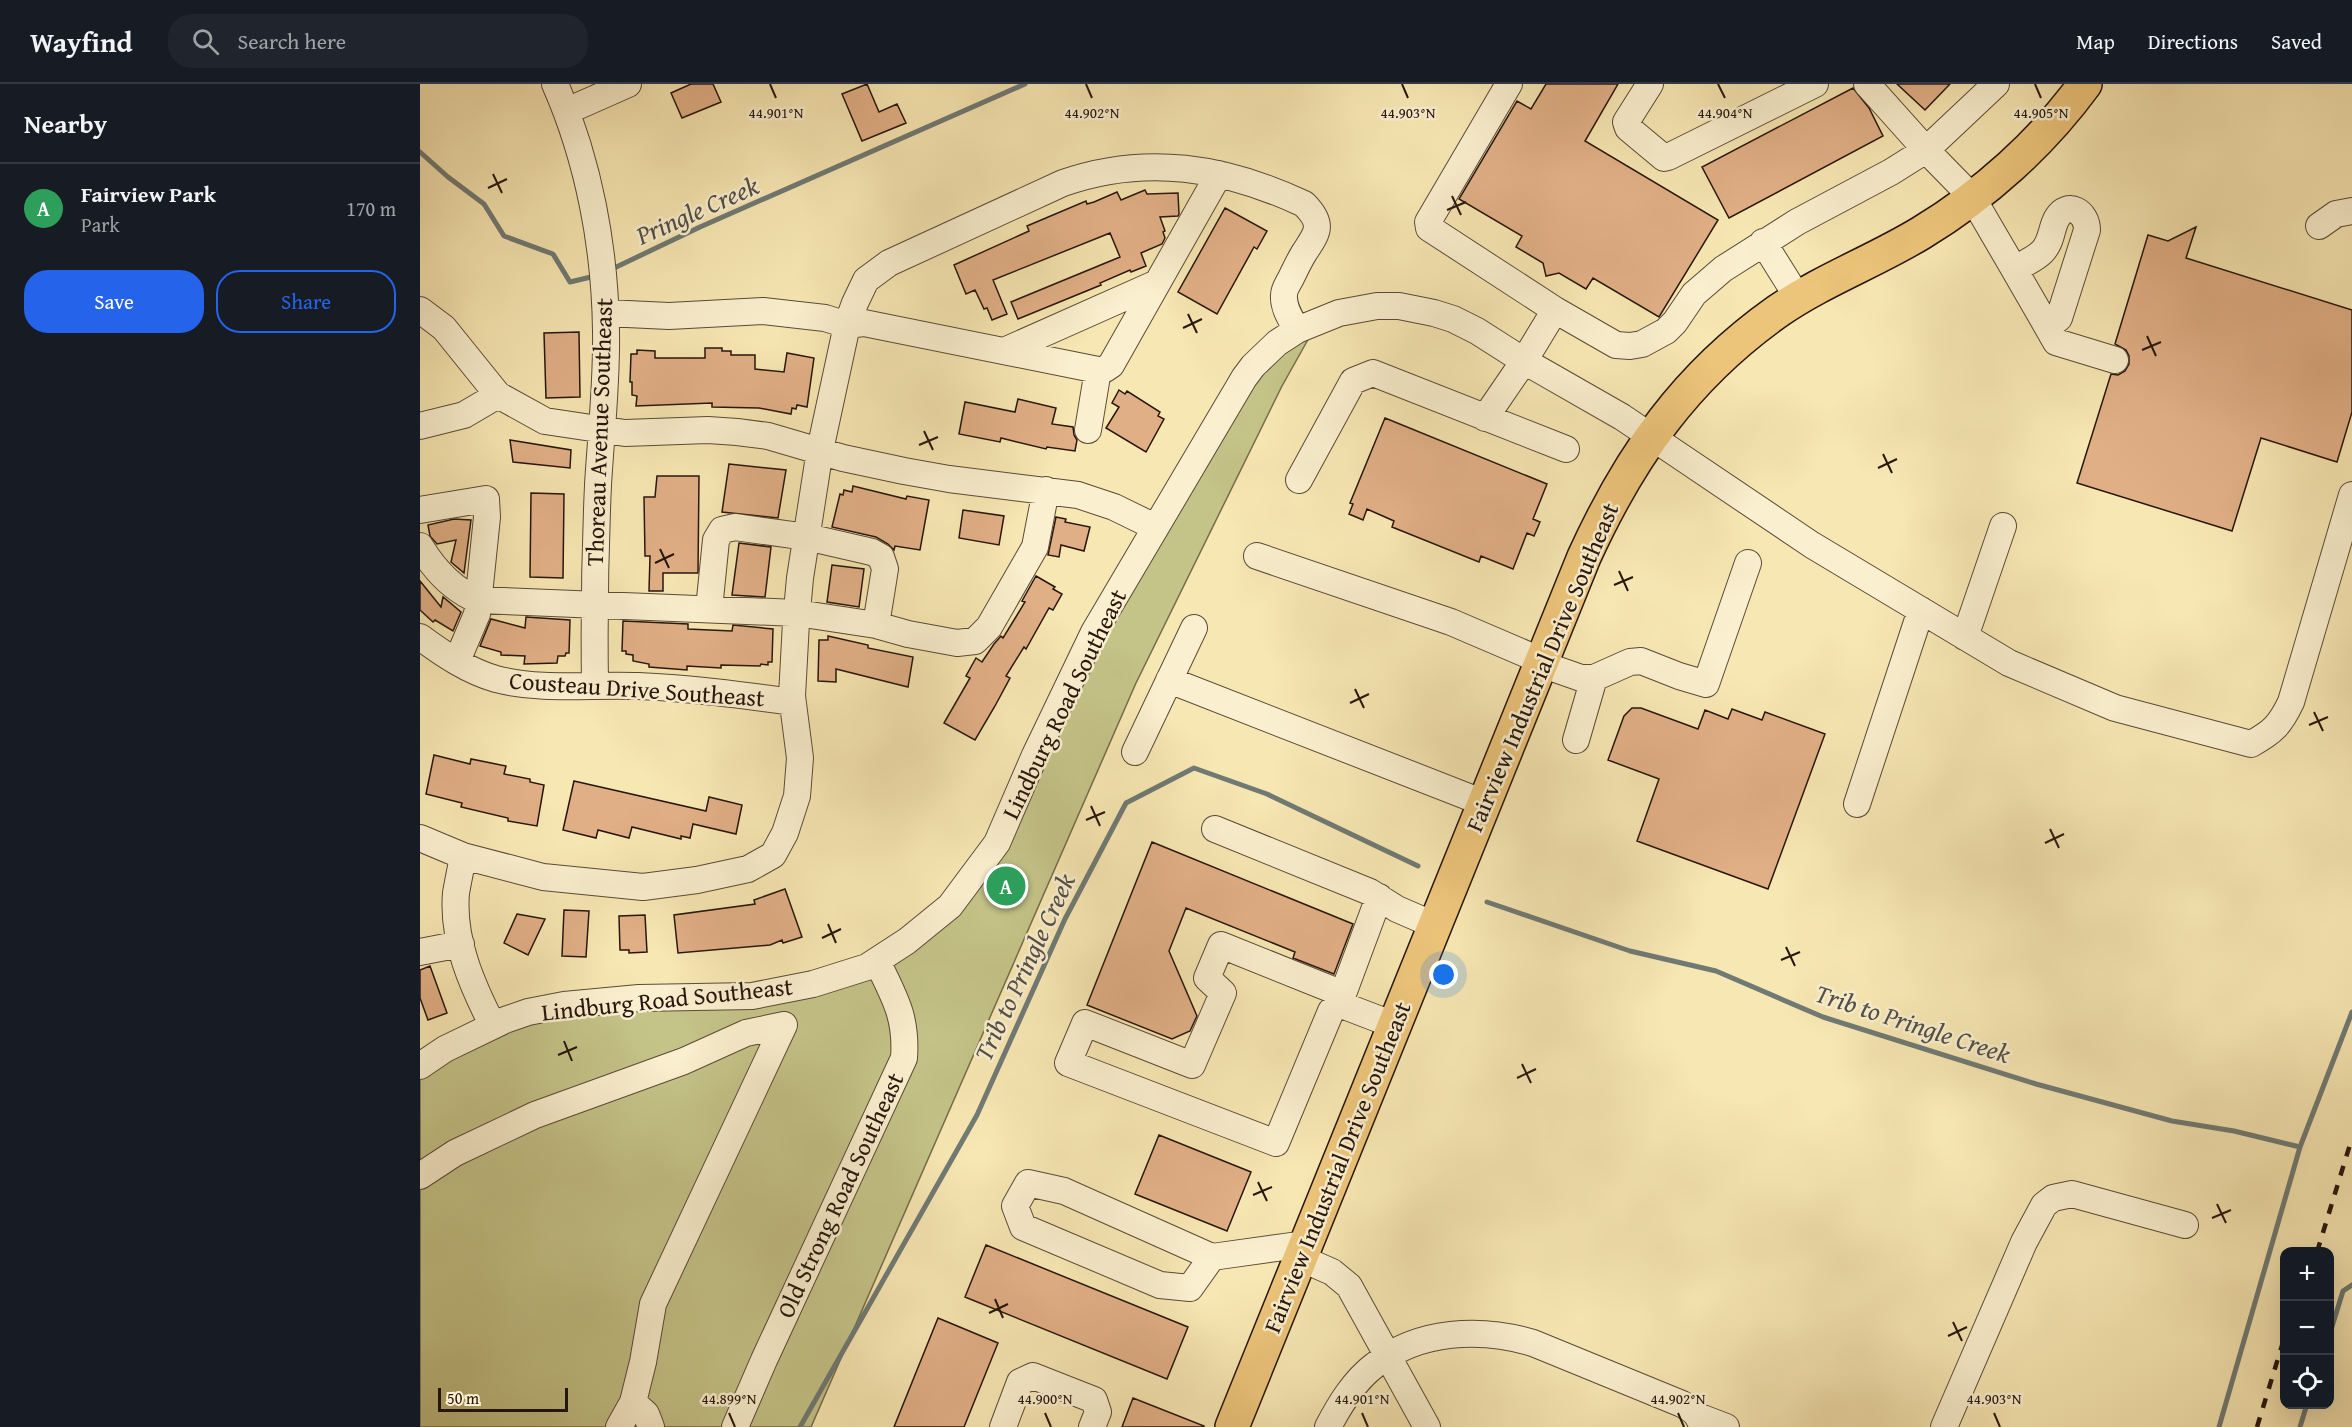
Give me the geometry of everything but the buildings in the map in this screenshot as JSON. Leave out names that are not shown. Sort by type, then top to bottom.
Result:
[{"type":"main road","name":"Fairview Industrial Drive Southeast","points":[[1232,1427],[1541,662],[1605,512],[1651,436],[1688,392],[1722,357],[1760,325],[1798,298],[1921,233],[1972,197],[2028,150],[2085,84]]},
{"type":"street","name":"Thoreau Avenue Southeast","points":[[555,84],[567,111],[596,216],[606,305],[594,605],[595,684]]},
{"type":"street","points":[[567,111],[628,84]]},
{"type":"street","points":[[1509,84],[1428,222],[1429,228],[1555,310],[1616,345],[1630,346],[1654,339],[1675,322],[1705,282],[1764,242],[1891,172],[1926,150],[1996,84]]},
{"type":"street","points":[[1650,84],[1626,122],[1629,128],[1664,158],[1668,158],[1815,84]]},
{"type":"street","points":[[1867,84],[1972,197],[2056,342],[2115,360]]},
{"type":"street","points":[[420,838],[463,856],[543,877],[643,886],[697,880],[748,869],[773,855],[785,833],[797,796],[800,758],[792,702],[797,613],[820,450],[847,325],[860,290],[876,270],[1063,183],[1090,173],[1141,166],[1195,169],[1254,183],[1304,204],[1310,211],[1318,230],[1316,238],[1304,253],[1284,290],[1285,306],[1297,330]]},
{"type":"street","points":[[606,305],[669,316],[763,311],[825,318],[847,325],[864,323],[1098,370],[1105,369],[1111,365],[1219,174]]},
{"type":"street","points":[[2014,269],[2042,252],[2049,243],[2056,218],[2061,213],[2066,210],[2078,210],[2085,217],[2088,230],[2059,318],[2055,321],[2044,321]]},
{"type":"street","points":[[2319,225],[2336,214],[2352,211]]},
{"type":"street","points":[[1764,242],[1798,298]]},
{"type":"street","points":[[1004,351],[1157,283]]},
{"type":"street","name":"Lindburg Road Southeast","points":[[420,1066],[445,1049],[528,1012],[564,1005],[639,998],[752,996],[813,984],[867,967],[907,941],[950,906],[997,843],[1073,673],[1094,632],[1244,378],[1265,354],[1297,330],[1319,320],[1357,308],[1399,306],[1453,319],[1478,331],[1524,361],[1622,417],[1812,545],[2009,663],[2115,708],[2251,744],[2271,734],[2282,720],[2291,702],[2352,495]]},
{"type":"street","points":[[420,310],[444,328],[498,395],[545,421],[625,433],[673,430],[737,432],[768,436],[843,458],[949,479],[1046,490],[1100,501],[1155,527]]},
{"type":"street","points":[[1485,418],[1555,310]]},
{"type":"street","points":[[1088,430],[1098,370]]},
{"type":"street","points":[[1299,480],[1353,381],[1372,372],[1566,449]]},
{"type":"street","points":[[420,426],[464,415],[498,395]]},
{"type":"street","points":[[420,546],[442,575],[467,595],[478,600],[797,613],[876,625],[908,634],[966,644],[982,636],[989,627],[1035,547],[1046,490]]},
{"type":"street","points":[[420,510],[486,499],[487,517],[477,614],[457,661]]},
{"type":"street","points":[[1965,637],[2003,525]]},
{"type":"street","points":[[709,609],[716,540],[722,530],[735,527],[807,537],[872,552],[881,557],[885,569],[876,625]]},
{"type":"street","points":[[1257,556],[1451,622],[1581,678],[1594,678],[1630,662],[1641,661],[1706,684],[1748,563]]},
{"type":"street","points":[[1857,804],[1921,610]]},
{"type":"street","points":[[1135,752],[1194,628]]},
{"type":"street","name":"Cousteau Drive Southeast","points":[[420,638],[457,661],[496,679],[547,685],[595,684],[703,689],[792,702]]},
{"type":"street","points":[[1576,740],[1594,678]]},
{"type":"street","points":[[1169,680],[1484,804]]},
{"type":"street","points":[[1215,829],[1370,892],[1397,909],[1434,925]]},
{"type":"street","points":[[463,856],[456,894],[457,926],[466,966],[478,998],[493,1026]]},
{"type":"street","points":[[1379,897],[1341,999],[1331,1011],[1275,1143],[1068,1063],[1085,1023],[1192,1065],[1223,993],[1207,978],[1221,945],[1341,999],[1394,1025]]},
{"type":"street","points":[[420,952],[461,944]]},
{"type":"street","name":"Old Strong Road Southeast","points":[[735,1427],[904,1058],[906,1036],[902,1013],[877,961]]},
{"type":"street","points":[[420,1176],[455,1153],[535,1115],[684,1061],[746,1033],[784,1025],[653,1304],[633,1402],[619,1427]]},
{"type":"street","points":[[1212,1257],[1190,1288],[1160,1285],[1023,1227],[1015,1206],[1028,1183],[1064,1191],[1212,1257],[1303,1251],[1349,1286],[1427,1427]]},
{"type":"street","points":[[1944,1427],[2024,1242],[2044,1205],[2053,1198],[2072,1194],[2185,1225]]},
{"type":"street","points":[[1328,1427],[1342,1402],[1361,1377],[1388,1355],[1420,1342],[1446,1335],[1473,1332],[1509,1336],[1533,1343],[1682,1404],[1694,1410],[1701,1422],[1726,1427]]},
{"type":"street","points":[[1003,1427],[1020,1382],[1032,1376],[1094,1400],[1098,1412],[1092,1427]]},
{"type":"street","points":[[633,1402],[646,1414],[651,1427]]},
{"type":"shaded area","points":[[1319,320],[1282,386],[1136,683],[811,1427],[420,1427],[420,1066],[505,1020],[813,984],[950,906],[1233,395]]},
{"type":"waterway","name":"Pringle Creek","points":[[610,270],[700,227],[1025,84]]},
{"type":"waterway","name":"Pringle Creek","points":[[420,152],[484,204],[504,236],[553,254],[570,282],[595,276]]},
{"type":"waterway","name":"Trib to Pringle Creek","points":[[800,1427],[977,1115],[1065,919],[1126,803],[1194,768],[1267,794],[1418,866]]},
{"type":"waterway","name":"Trib to Pringle Creek","points":[[1487,902],[1630,951],[1716,971],[1823,1017],[2036,1084],[2172,1121],[2234,1131],[2300,1147]]},
{"type":"waterway","name":"Trib to Pringle Creek","points":[[2219,1427],[2300,1147],[2352,1012]]},
{"type":"waterway","name":"Trib to Pringle Creek","points":[[2334,1320],[2343,1291],[2352,1285]]},
{"type":"waterway","name":"Trib to Pringle Creek","points":[[2300,1427],[2305,1409]]},
{"type":"railway","points":[[2319,1247],[2352,1138]]},
{"type":"railway","points":[[2257,1427],[2280,1352]]},
{"type":"place","name":"Fairview Park","points":[[1006,886]]}]
